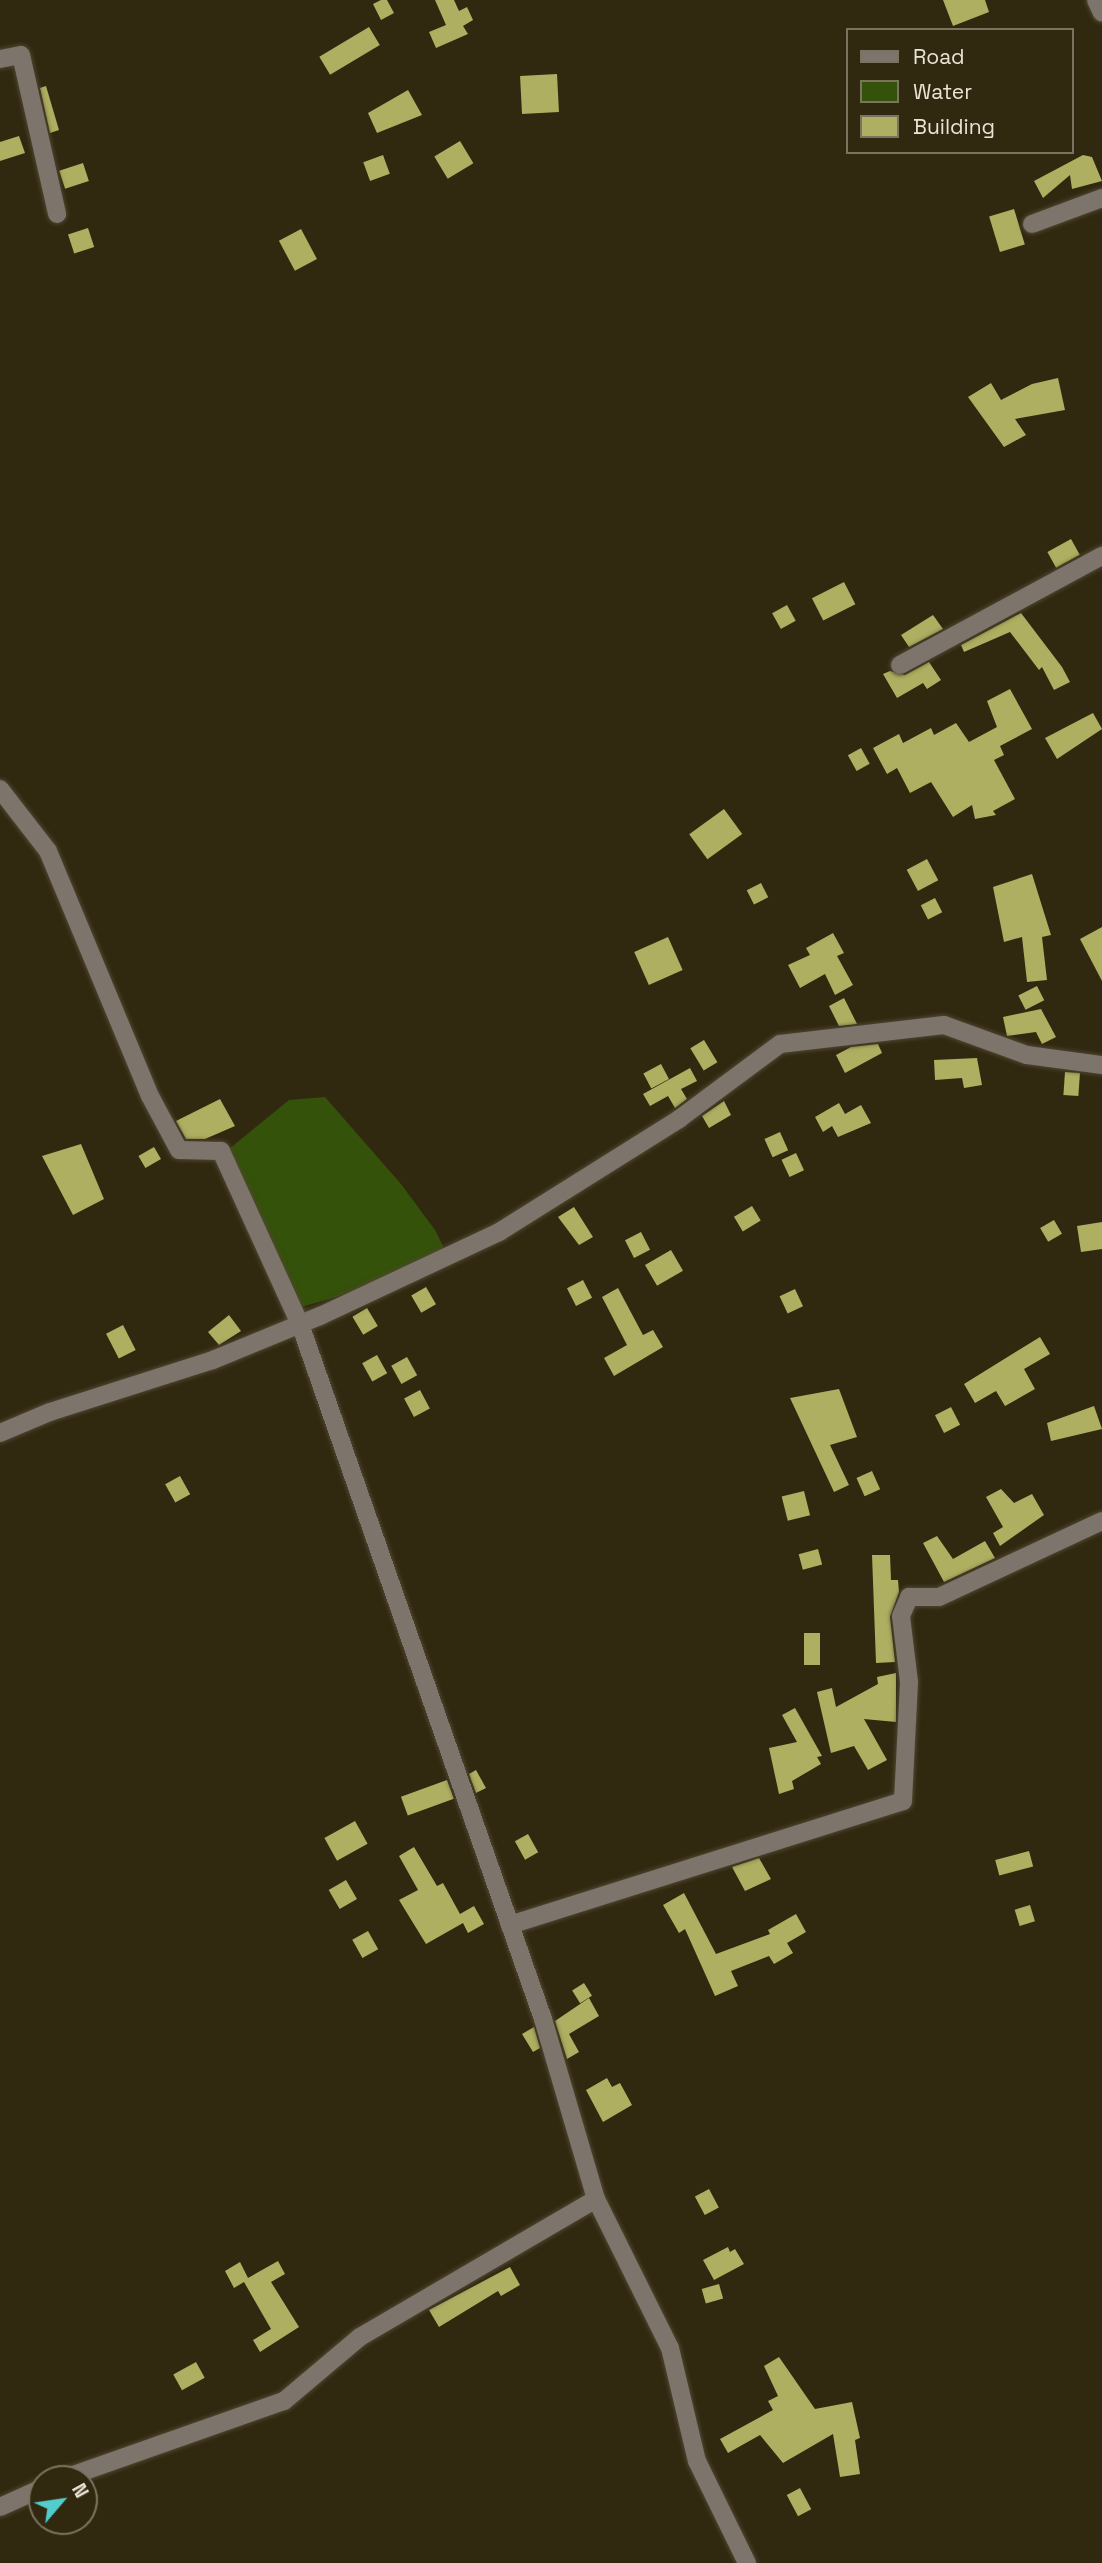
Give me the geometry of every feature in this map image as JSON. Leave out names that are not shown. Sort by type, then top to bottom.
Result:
[{"type":"street","points":[[1096,0],[1102,13]]},
{"type":"street","points":[[0,59],[21,55],[57,214]]},
{"type":"street","points":[[1032,224],[1102,198]]},
{"type":"street","points":[[900,665],[1102,556]]},
{"type":"street","points":[[0,789],[48,851],[150,1096],[179,1150],[221,1151],[300,1324],[510,1924],[596,2199],[670,2348],[696,2461],[747,2563]]},
{"type":"street","points":[[0,1433],[50,1412],[213,1360],[300,1324],[499,1232],[679,1119],[780,1044],[944,1025],[1027,1055],[1102,1065]]},
{"type":"street","points":[[510,1924],[903,1801],[909,1682],[901,1616],[909,1597],[939,1597],[1102,1521]]},
{"type":"street","points":[[98,2466],[284,2401],[360,2337],[596,2199]]},
{"type":"street","points":[[0,2507],[28,2494]]},
{"type":"water","points":[[325,1097],[401,1184],[435,1230],[445,1250],[343,1295],[301,1307],[229,1149],[289,1100]]},
{"type":"building","points":[[387,0],[394,13],[381,20],[373,4]]},
{"type":"building","points":[[435,0],[454,0],[459,11],[467,7],[473,20],[463,26],[468,34],[436,48],[429,32],[446,25]]},
{"type":"building","points":[[943,0],[985,0],[989,12],[953,26]]},
{"type":"building","points":[[369,27],[380,45],[330,75],[319,57]]},
{"type":"building","points":[[557,74],[559,112],[522,114],[520,76]]},
{"type":"building","points":[[46,86],[59,130],[50,133],[40,88]]},
{"type":"building","points":[[408,90],[422,115],[377,133],[368,113]]},
{"type":"building","points":[[19,136],[25,153],[0,161],[0,142]]},
{"type":"building","points":[[460,141],[473,163],[448,179],[434,156]]},
{"type":"building","points":[[383,155],[390,174],[370,181],[363,162]]},
{"type":"building","points":[[1083,155],[1092,157],[1102,181],[1072,189],[1070,175],[1043,198],[1034,181]]},
{"type":"building","points":[[83,163],[89,181],[65,189],[59,171]]},
{"type":"building","points":[[1014,209],[1025,244],[1000,252],[989,217]]},
{"type":"building","points":[[88,228],[94,247],[74,254],[68,234]]},
{"type":"building","points":[[301,229],[317,259],[295,271],[279,241]]},
{"type":"building","points":[[1058,378],[1065,410],[1015,419],[1026,435],[1004,447],[968,397],[991,383],[1001,400],[1032,384]]},
{"type":"building","points":[[1071,539],[1080,555],[1056,568],[1047,552]]},
{"type":"building","points":[[844,582],[855,604],[823,621],[812,598]]},
{"type":"building","points":[[787,605],[796,621],[781,629],[772,613]]},
{"type":"building","points":[[1021,613],[1062,667],[1070,682],[1054,690],[1042,667],[1039,670],[1010,632],[964,652],[961,645]]},
{"type":"building","points":[[933,615],[943,629],[909,647],[901,635]]},
{"type":"building","points":[[929,662],[941,680],[927,689],[923,683],[897,698],[883,674],[890,671],[905,675]]},
{"type":"building","points":[[1010,689],[1032,729],[1000,746],[1004,755],[994,760],[1015,799],[993,811],[996,815],[975,819],[972,805],[953,817],[931,782],[910,793],[897,768],[887,774],[873,748],[899,734],[903,743],[931,728],[934,735],[956,723],[969,742],[997,727],[987,701]]},
{"type":"building","points":[[1093,713],[1102,729],[1057,759],[1045,738]]},
{"type":"building","points":[[861,748],[870,764],[857,771],[848,755]]},
{"type":"building","points":[[724,809],[742,834],[707,859],[689,834]]},
{"type":"building","points":[[927,859],[938,880],[918,891],[907,870]]},
{"type":"building","points":[[1032,874],[1051,935],[1042,937],[1047,980],[1027,982],[1022,937],[1004,942],[993,887]]},
{"type":"building","points":[[761,883],[768,897],[754,905],[747,890]]},
{"type":"building","points":[[935,898],[942,912],[928,920],[921,905]]},
{"type":"building","points":[[1102,927],[1102,981],[1080,939]]},
{"type":"building","points":[[833,933],[844,953],[837,956],[853,985],[835,995],[825,974],[800,988],[788,965],[810,955],[806,948]]},
{"type":"building","points":[[668,937],[683,970],[649,985],[634,952]]},
{"type":"building","points":[[1037,986],[1044,1000],[1026,1010],[1018,996]]},
{"type":"building","points":[[844,998],[857,1024],[839,1026],[829,1006]]},
{"type":"building","points":[[1041,1009],[1056,1037],[1042,1044],[1036,1032],[1007,1036],[1003,1017]]},
{"type":"building","points":[[704,1040],[717,1062],[704,1071],[690,1048]]},
{"type":"building","points":[[878,1044],[882,1053],[845,1073],[836,1055],[851,1047]]},
{"type":"building","points":[[977,1058],[982,1085],[964,1088],[962,1078],[935,1080],[934,1060]]},
{"type":"building","points":[[661,1064],[669,1079],[651,1088],[643,1073]]},
{"type":"building","points":[[690,1068],[697,1081],[681,1089],[687,1099],[675,1108],[668,1096],[650,1106],[643,1094]]},
{"type":"building","points":[[1065,1072],[1080,1073],[1078,1096],[1063,1095]]},
{"type":"building","points":[[220,1099],[235,1126],[205,1139],[186,1139],[176,1121]]},
{"type":"building","points":[[724,1101],[731,1115],[709,1128],[702,1116]]},
{"type":"building","points":[[839,1103],[845,1114],[861,1105],[871,1123],[838,1137],[832,1126],[823,1132],[815,1117]]},
{"type":"building","points":[[780,1132],[788,1150],[773,1157],[764,1139]]},
{"type":"building","points":[[81,1144],[104,1199],[73,1215],[42,1156]]},
{"type":"building","points":[[154,1147],[161,1159],[145,1168],[138,1156]]},
{"type":"building","points":[[796,1153],[804,1170],[790,1177],[781,1160]]},
{"type":"building","points":[[752,1206],[761,1221],[743,1231],[734,1217]]},
{"type":"building","points":[[574,1207],[593,1237],[579,1245],[558,1217]]},
{"type":"building","points":[[1054,1220],[1062,1234],[1048,1242],[1040,1228]]},
{"type":"building","points":[[1102,1222],[1102,1249],[1081,1252],[1077,1226]]},
{"type":"building","points":[[641,1232],[650,1250],[634,1258],[625,1240]]},
{"type":"building","points":[[671,1250],[683,1271],[657,1286],[645,1265]]},
{"type":"building","points":[[583,1280],[592,1298],[576,1306],[567,1288]]},
{"type":"building","points":[[426,1287],[436,1304],[421,1313],[411,1296]]},
{"type":"building","points":[[618,1288],[643,1335],[653,1330],[663,1347],[614,1376],[604,1358],[627,1345],[602,1297]]},
{"type":"building","points":[[795,1289],[803,1306],[788,1313],[780,1296]]},
{"type":"building","points":[[367,1308],[378,1326],[363,1335],[352,1317]]},
{"type":"building","points":[[229,1315],[241,1331],[219,1345],[208,1332]]},
{"type":"building","points":[[123,1325],[136,1350],[119,1359],[106,1334]]},
{"type":"building","points":[[1040,1337],[1050,1354],[1024,1369],[1035,1389],[1005,1406],[996,1391],[975,1403],[964,1384]]},
{"type":"building","points":[[377,1355],[387,1373],[372,1382],[362,1363]]},
{"type":"building","points":[[407,1357],[417,1375],[401,1384],[391,1366]]},
{"type":"building","points":[[839,1389],[857,1437],[830,1445],[849,1485],[834,1492],[790,1398]]},
{"type":"building","points":[[420,1390],[430,1409],[414,1417],[404,1398]]},
{"type":"building","points":[[1094,1406],[1102,1429],[1051,1441],[1047,1423]]},
{"type":"building","points":[[951,1407],[960,1425],[944,1433],[935,1415]]},
{"type":"building","points":[[872,1471],[880,1489],[865,1496],[856,1478]]},
{"type":"building","points":[[180,1476],[190,1494],[175,1503],[165,1484]]},
{"type":"building","points":[[1001,1489],[1014,1503],[1032,1494],[1044,1515],[1000,1546],[993,1533],[1003,1527],[986,1497]]},
{"type":"building","points":[[804,1491],[810,1515],[788,1521],[782,1497]]},
{"type":"building","points":[[937,1536],[953,1559],[985,1541],[995,1558],[944,1582],[923,1543]]},
{"type":"building","points":[[818,1549],[822,1564],[803,1570],[799,1554]]},
{"type":"building","points":[[872,1555],[890,1555],[891,1580],[898,1580],[899,1592],[890,1617],[895,1662],[876,1663]]},
{"type":"building","points":[[804,1633],[820,1633],[820,1665],[804,1665]]},
{"type":"building","points":[[896,1673],[896,1722],[864,1719],[887,1760],[868,1770],[854,1746],[831,1753],[817,1692],[832,1688],[836,1707],[878,1684],[877,1677]]},
{"type":"building","points":[[795,1708],[822,1756],[817,1757],[821,1764],[792,1781],[794,1789],[779,1794],[769,1748],[797,1742],[782,1715]]},
{"type":"building","points":[[476,1770],[486,1788],[476,1793],[469,1774]]},
{"type":"building","points":[[447,1780],[454,1799],[408,1816],[401,1797]]},
{"type":"building","points":[[355,1821],[368,1844],[337,1861],[324,1838]]},
{"type":"building","points":[[528,1834],[538,1852],[525,1860],[515,1841]]},
{"type":"building","points":[[414,1847],[437,1886],[443,1883],[460,1914],[474,1906],[484,1924],[468,1933],[463,1923],[426,1944],[399,1900],[418,1890],[399,1856]]},
{"type":"building","points":[[1029,1851],[1033,1866],[999,1876],[995,1860]]},
{"type":"building","points":[[759,1858],[771,1879],[745,1891],[732,1867]]},
{"type":"building","points":[[346,1880],[357,1899],[340,1909],[329,1890]]},
{"type":"building","points":[[684,1893],[716,1954],[770,1934],[768,1930],[796,1914],[806,1932],[787,1943],[793,1953],[774,1964],[769,1956],[731,1971],[738,1986],[715,1996],[685,1929],[679,1933],[663,1905]]},
{"type":"building","points":[[1030,1905],[1035,1921],[1020,1926],[1015,1910]]},
{"type":"building","points":[[368,1931],[378,1949],[362,1958],[352,1940]]},
{"type":"building","points":[[584,1983],[592,1996],[580,2003],[572,1990]]},
{"type":"building","points":[[589,1998],[599,2016],[569,2034],[579,2052],[567,2059],[555,2021]]},
{"type":"building","points":[[534,2027],[540,2048],[533,2052],[522,2034]]},
{"type":"building","points":[[607,2078],[612,2087],[620,2083],[632,2105],[603,2122],[586,2090]]},
{"type":"building","points":[[709,2189],[719,2208],[705,2215],[695,2197]]},
{"type":"building","points":[[728,2247],[730,2252],[735,2249],[744,2264],[714,2280],[703,2260]]},
{"type":"building","points":[[278,2261],[285,2274],[271,2282],[299,2327],[260,2352],[253,2340],[271,2329],[244,2282],[234,2288],[225,2271],[240,2262],[248,2278]]},
{"type":"building","points":[[510,2267],[520,2285],[501,2296],[498,2291],[439,2327],[429,2310]]},
{"type":"building","points":[[719,2284],[723,2298],[706,2303],[702,2289]]},
{"type":"building","points":[[779,2357],[815,2409],[852,2402],[860,2438],[855,2440],[860,2474],[840,2477],[833,2434],[783,2463],[760,2435],[728,2453],[720,2439],[773,2410],[768,2401],[778,2396],[764,2366]]},
{"type":"building","points":[[196,2362],[205,2378],[182,2390],[173,2375]]},
{"type":"building","points":[[800,2488],[811,2509],[798,2516],[787,2495]]}]
